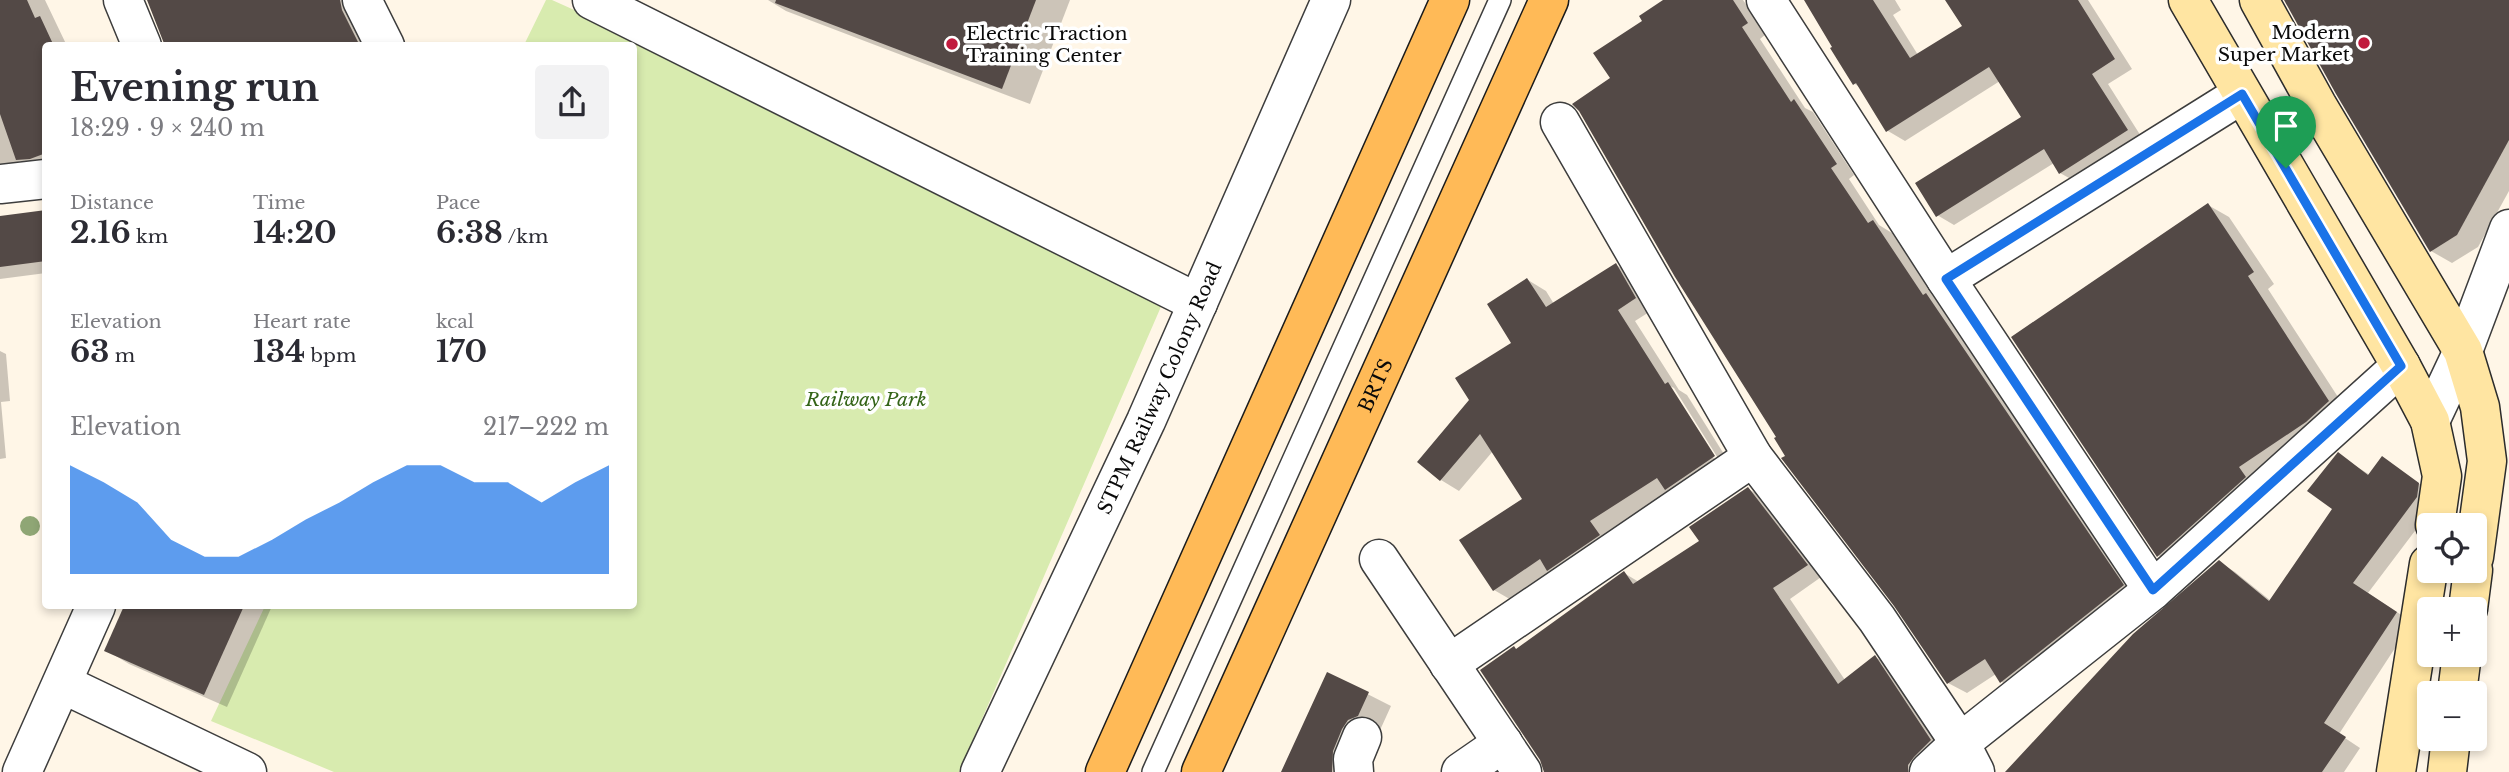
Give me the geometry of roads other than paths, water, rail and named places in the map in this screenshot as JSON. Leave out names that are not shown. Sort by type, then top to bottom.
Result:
[{"type":"main road","points":[[1105,772],[1450,0]]},
{"type":"main road","name":"BRTS","points":[[1200,772],[1549,0]]},
{"type":"street","points":[[123,0],[140,42]]},
{"type":"street","points":[[362,0],[383,42]]},
{"type":"street","points":[[592,0],[1198,303]]},
{"type":"street","name":"STPM Railway Colony Road","points":[[980,772],[1146,421],[1331,0]]},
{"type":"street","points":[[1766,0],[1946,279],[2153,590]]},
{"type":"street","points":[[2188,0],[2401,366],[2430,421],[2442,476],[2437,513]]},
{"type":"street","points":[[2259,0],[2317,105],[2463,351],[2480,407],[2487,461],[2480,513]]},
{"type":"street","points":[[1946,279],[2242,94]]},
{"type":"street","points":[[1560,122],[1753,457],[1877,619],[1968,757]]},
{"type":"street","points":[[0,184],[42,179]]},
{"type":"street","points":[[2430,421],[2463,351],[2509,229]]},
{"type":"street","points":[[1929,772],[1968,757],[2401,366]]},
{"type":"street","points":[[1449,664],[1753,457]]},
{"type":"street","points":[[1379,559],[1513,757],[1461,772]]},
{"type":"street","points":[[2409,769],[2427,583]]},
{"type":"street","points":[[22,772],[95,609]]},
{"type":"street","points":[[63,684],[247,772]]},
{"type":"street","points":[[2447,772],[2449,751]]},
{"type":"lane","points":[[1153,772],[1500,0]]},
{"type":"place","name":"Modern Super Market","points":[[2364,43]]},
{"type":"place","name":"Electric Traction Training Center","points":[[952,44]]},
{"type":"park label","name":"Railway Park","points":[[866,399]]}]
